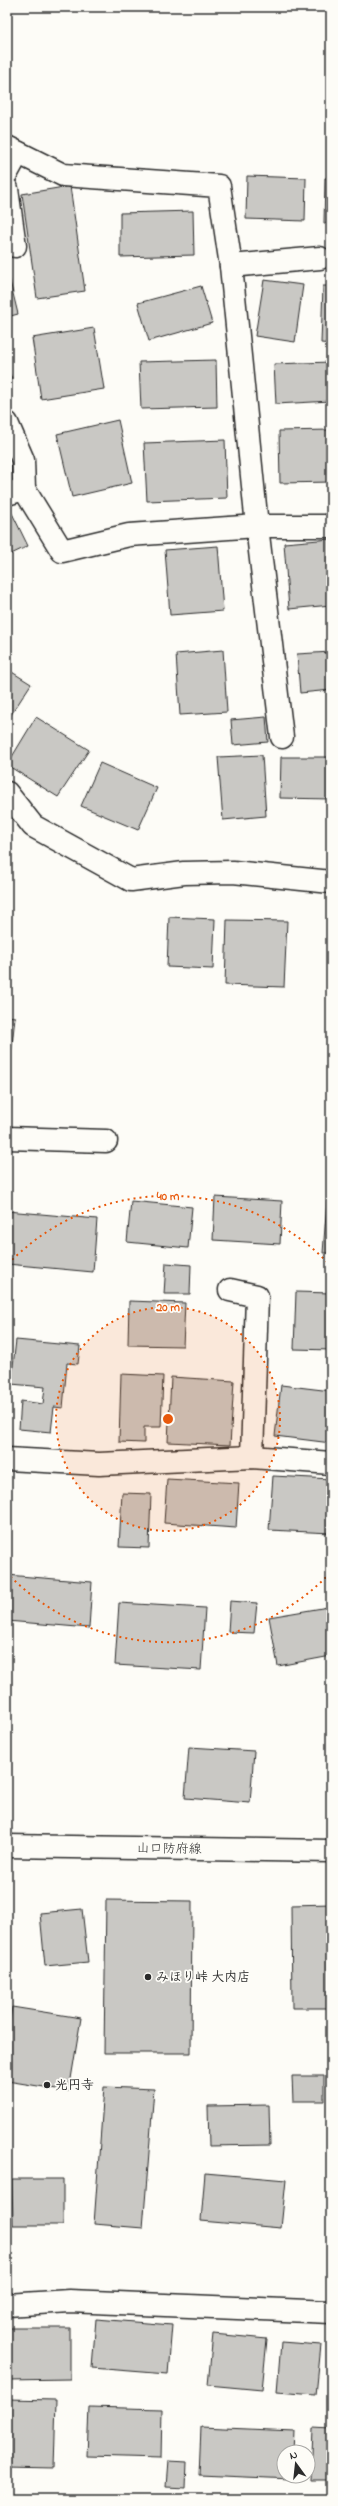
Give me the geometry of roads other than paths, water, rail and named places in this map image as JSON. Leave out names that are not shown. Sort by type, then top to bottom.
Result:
[{"type":"street","points":[[7,173],[13,150],[63,176],[219,186],[231,266],[257,526],[282,737]]},
{"type":"street","points":[[7,189],[14,246]]},
{"type":"street","points":[[231,266],[320,258]]},
{"type":"street","points":[[7,423],[23,460],[16,491],[62,551],[129,535],[257,526],[331,526]]},
{"type":"street","points":[[7,793],[33,826],[131,880],[184,873],[233,872],[331,882]]},
{"type":"street","points":[[7,1138],[106,1141]]},
{"type":"street","points":[[230,1290],[257,1296],[252,1457]]},
{"type":"street","points":[[7,1459],[99,1464],[252,1457],[331,1463]]},
{"type":"street","name":"山口防府線","points":[[7,1846],[331,1851]]},
{"type":"street","points":[[7,2305],[69,2301],[331,2312]]},
{"type":"place","name":"みほり峠 大内店","points":[[148,1977]]},
{"type":"place","name":"光円寺","points":[[47,2085]]}]
